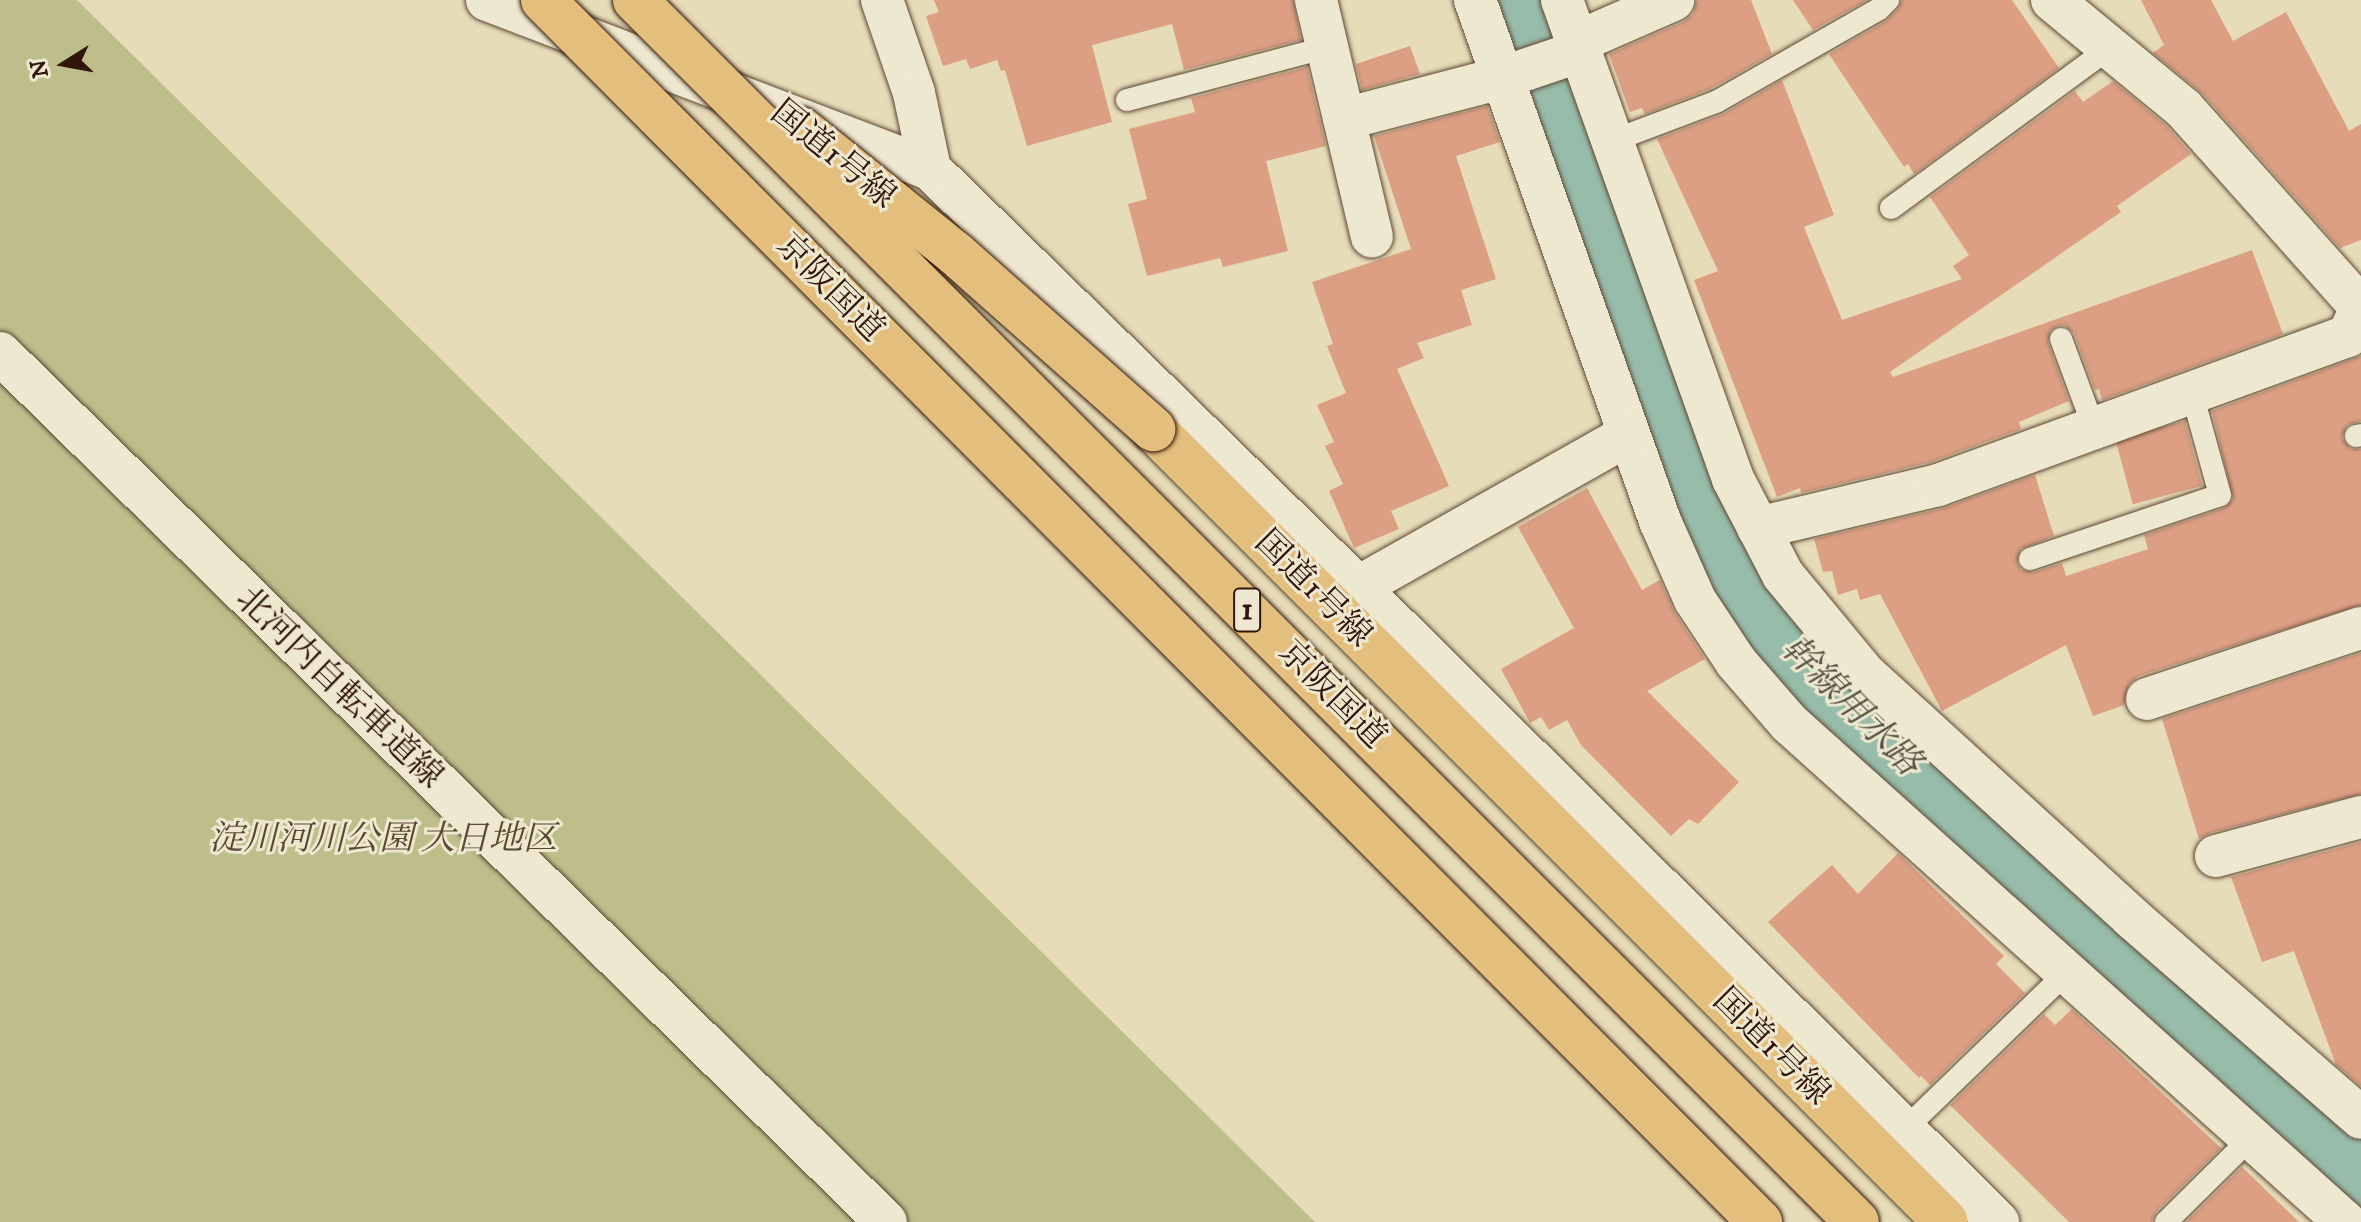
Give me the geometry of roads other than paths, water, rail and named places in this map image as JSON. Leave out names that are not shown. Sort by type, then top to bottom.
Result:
[{"type":"highway","name":"京阪国道","points":[[543,0],[1760,1222]]},
{"type":"highway","name":"京阪国道","points":[[638,0],[1857,1222]]},
{"type":"highway","name":"国道1号線","points":[[638,0],[956,254],[1153,429],[1946,1222]]},
{"type":"street","points":[[487,0],[930,169],[1358,587],[1998,1222]]},
{"type":"street","points":[[882,0],[914,93],[930,169]]},
{"type":"street","points":[[1316,0],[1372,236]]},
{"type":"street","points":[[1475,0],[1509,76],[1628,435],[1695,600],[1736,662],[1789,723],[2345,1222]]},
{"type":"street","points":[[1562,0],[1576,49],[1733,479],[1783,575],[1865,674],[2132,918],[2361,1118]]},
{"type":"street","points":[[1344,119],[1509,76],[1576,49],[1673,0]]},
{"type":"street","points":[[1758,528],[1938,485],[2348,336],[2361,308],[2184,109],[2052,0]]},
{"type":"street","name":"北河内自転車道線","points":[[0,353],[886,1222]]},
{"type":"street","points":[[1358,587],[1628,435]]},
{"type":"street","points":[[2147,699],[2361,628]]},
{"type":"street","points":[[2216,856],[2361,817]]},
{"type":"lane","points":[[1612,141],[1716,102],[1879,9],[1888,0]]},
{"type":"lane","points":[[1127,100],[1328,47]]},
{"type":"lane","points":[[1891,208],[2110,48]]},
{"type":"lane","points":[[2061,339],[2094,428]]},
{"type":"lane","points":[[2030,559],[2220,495],[2192,393]]},
{"type":"lane","points":[[1905,1129],[2067,972]]},
{"type":"lane","points":[[2166,1222],[2251,1138]]},
{"type":"waterway","name":"幹線用水路","points":[[1529,0],[1693,483],[1743,590],[1811,677],[2361,1171]]},
{"type":"park label","name":"淀川河川公園 大日地区","points":[[383,840]]}]
